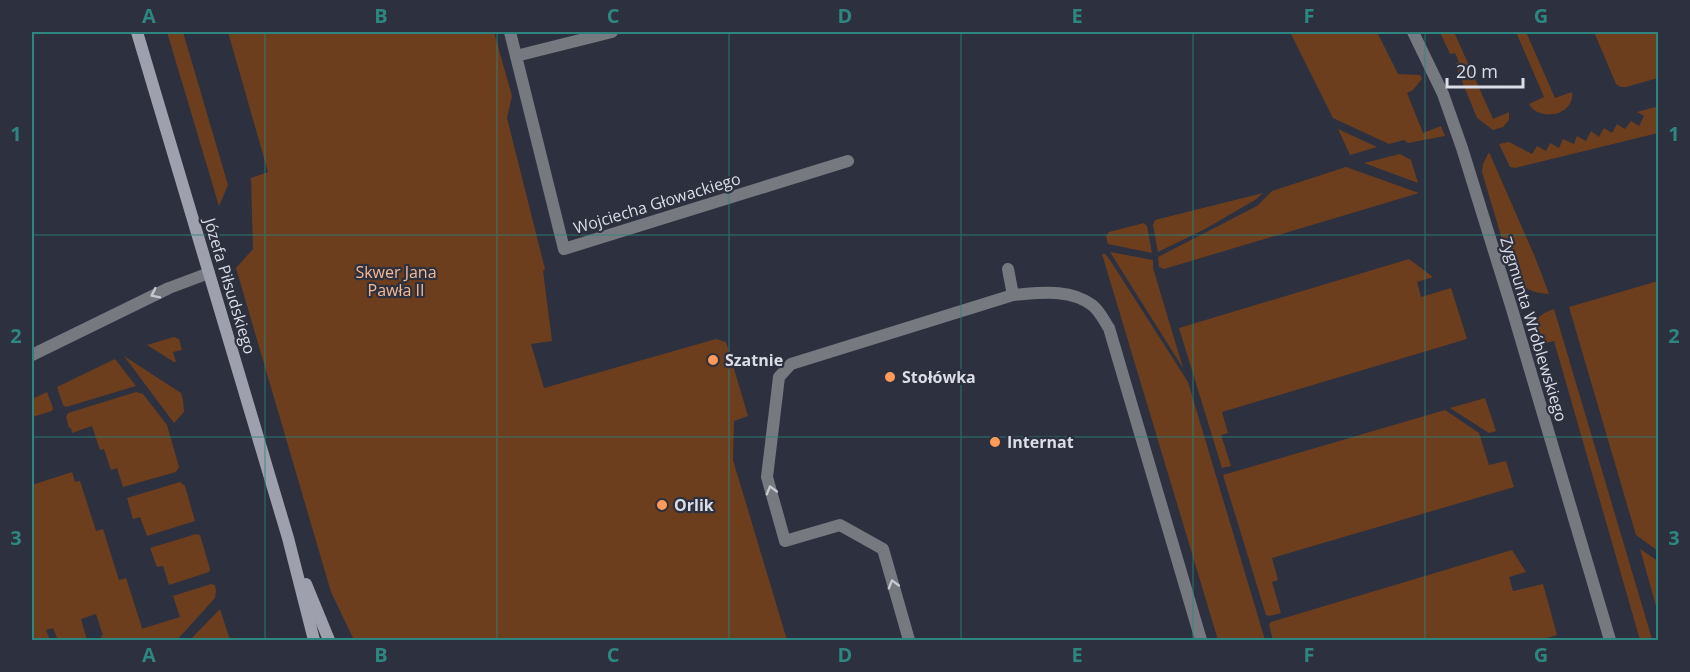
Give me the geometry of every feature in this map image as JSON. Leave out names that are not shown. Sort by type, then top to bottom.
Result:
[{"type":"street","name":"Józefa Piłsudskiego","points":[[138,32],[292,550],[314,640]]},
{"type":"street","name":"Wojciecha Głowackiego","points":[[510,32],[564,249],[848,161]]},
{"type":"street","points":[[516,56],[612,32]]},
{"type":"street","name":"Zygmunta Wróblewskiego","points":[[1413,32],[1443,94],[1462,148],[1610,640]]},
{"type":"street","points":[[1008,269],[1013,295]]},
{"type":"street","points":[[32,355],[169,288],[209,273]]},
{"type":"street","points":[[909,640],[883,549],[840,525],[785,541],[767,477],[779,377],[791,364],[1013,295],[1049,293],[1066,294],[1092,305],[1109,328],[1201,640]]},
{"type":"street","name":"Józefa Piłsudskiego","points":[[292,550],[329,640]]},
{"type":"green space","points":[[167,32],[183,32],[228,185],[219,206]]},
{"type":"green space","name":"Skwer Jana Pawła II","points":[[228,32],[494,32],[512,96],[507,118],[545,269],[543,271],[552,341],[531,344],[544,388],[716,339],[726,342],[748,416],[734,421],[733,460],[787,640],[354,640],[331,592],[236,268],[253,249],[251,178],[268,172]]},
{"type":"green space","points":[[1290,32],[1377,32],[1398,74],[1420,75],[1422,79],[1413,90],[1407,93],[1423,133],[1441,126],[1445,136],[1408,143],[1404,140],[1389,144],[1333,118]]},
{"type":"green space","points":[[1440,32],[1454,32],[1493,119],[1509,112],[1509,120],[1503,127],[1493,130],[1477,118],[1455,64],[1459,62],[1455,53],[1450,54]]},
{"type":"green space","points":[[1516,32],[1526,32],[1555,98],[1572,92],[1568,107],[1562,111],[1555,114],[1540,113],[1529,104],[1544,97]]},
{"type":"green space","points":[[1594,32],[1658,32],[1658,78],[1626,87],[1616,84]]},
{"type":"green space","points":[[1655,107],[1658,110],[1658,133],[1515,168],[1510,167],[1499,144],[1509,142],[1532,154],[1537,146],[1546,151],[1550,143],[1559,148],[1563,139],[1574,144],[1577,136],[1586,141],[1591,131],[1599,137],[1604,128],[1612,133],[1617,124],[1625,129],[1631,121],[1639,126],[1644,116],[1637,112]]},
{"type":"green space","points":[[1338,129],[1377,147],[1350,155]]},
{"type":"green space","points":[[1489,152],[1549,294],[1529,290],[1513,276],[1482,172]]},
{"type":"green space","points":[[1400,154],[1411,160],[1418,183],[1364,163]]},
{"type":"green space","points":[[1346,167],[1419,193],[1164,269],[1159,267],[1158,257],[1257,206],[1272,191]]},
{"type":"green space","points":[[1263,193],[1205,229],[1158,252],[1153,225],[1155,220]]},
{"type":"green space","points":[[1144,223],[1147,226],[1152,253],[1108,244],[1106,236],[1109,232]]},
{"type":"green space","points":[[1110,252],[1153,260],[1153,268],[1183,368]]},
{"type":"green space","points":[[1102,254],[1108,257],[1188,382],[1265,640],[1218,640]]},
{"type":"green space","points":[[1409,259],[1433,277],[1417,282],[1421,297],[1451,288],[1467,339],[1222,412],[1228,433],[1221,435],[1231,466],[1222,468],[1179,328]]},
{"type":"green space","points":[[1658,281],[1658,551],[1636,535],[1569,307]]},
{"type":"green space","points":[[1554,309],[1652,639],[1640,640],[1554,341],[1534,346],[1532,333],[1535,323],[1542,315]]},
{"type":"green space","points":[[174,337],[179,339],[182,350],[173,352],[176,362],[147,345]]},
{"type":"green space","points":[[124,356],[181,393],[184,412],[174,423]]},
{"type":"green space","points":[[115,359],[136,386],[66,407],[63,405],[57,387]]},
{"type":"green space","points":[[47,392],[52,411],[32,417],[32,399]]},
{"type":"green space","points":[[136,392],[143,394],[167,425],[179,467],[176,472],[123,487],[117,468],[111,470],[104,449],[100,450],[92,426],[72,433],[66,417],[68,413]]},
{"type":"green space","points":[[1485,398],[1496,431],[1489,433],[1450,408]]},
{"type":"green space","points":[[1445,410],[1479,433],[1489,465],[1506,461],[1514,487],[1272,558],[1278,580],[1272,582],[1281,613],[1266,615],[1223,475]]},
{"type":"green space","points":[[72,472],[75,482],[80,481],[96,531],[103,529],[119,580],[126,578],[141,629],[180,617],[173,596],[211,584],[215,585],[215,598],[177,640],[102,640],[103,635],[96,614],[81,619],[87,640],[58,640],[53,628],[46,630],[50,640],[32,640],[32,485]]},
{"type":"green space","points":[[180,482],[185,486],[195,521],[147,536],[140,517],[133,519],[127,498]]},
{"type":"green space","points":[[196,534],[200,535],[209,572],[169,585],[163,566],[157,567],[150,548]]},
{"type":"green space","points":[[1640,549],[1658,561],[1658,613]]},
{"type":"green space","points":[[1512,550],[1526,572],[1509,577],[1513,591],[1543,584],[1557,635],[1540,640],[1273,640],[1269,625],[1271,622]]},
{"type":"green space","points":[[220,609],[230,640],[190,640]]},
{"type":"place","name":"Szatnie","points":[[713,360]]},
{"type":"place","name":"Stołówka","points":[[890,377]]},
{"type":"place","name":"Internat","points":[[995,442]]},
{"type":"place","name":"Orlik","points":[[662,505]]}]
